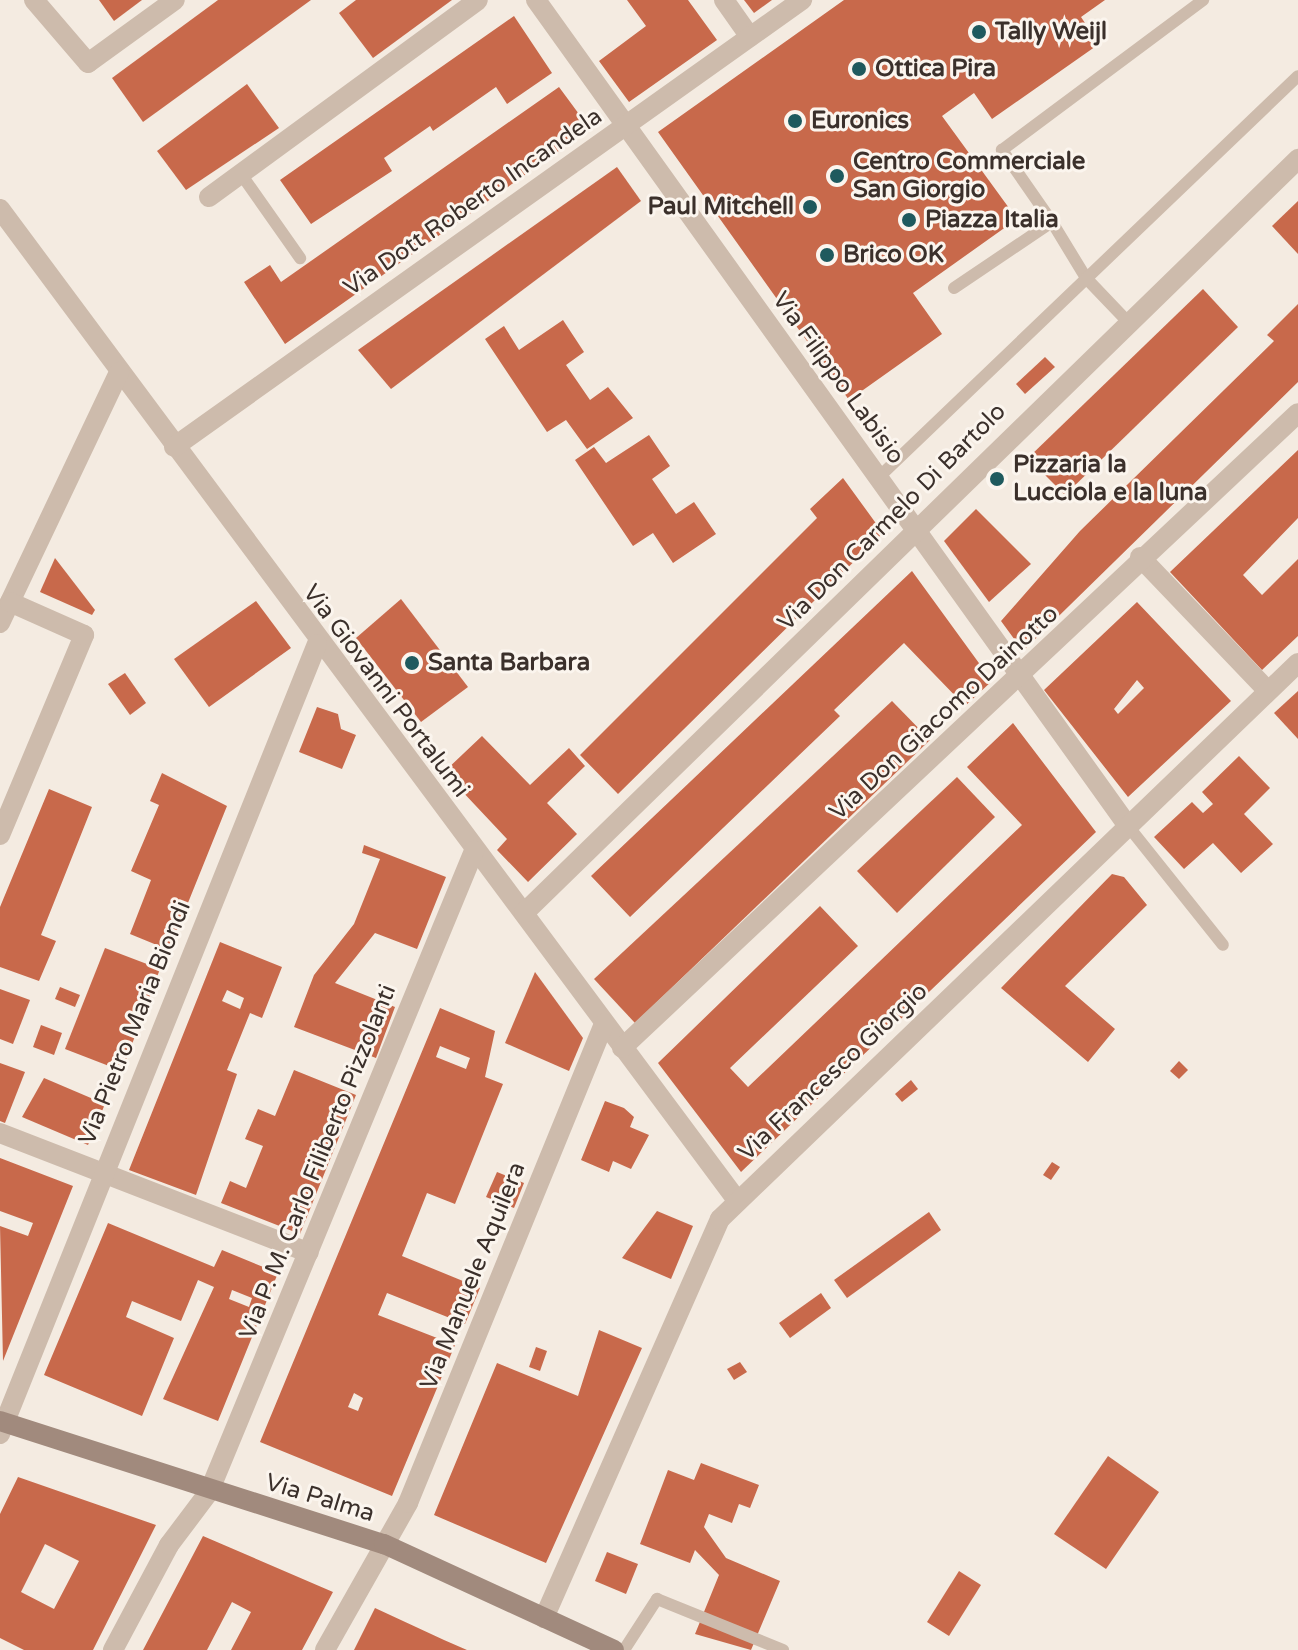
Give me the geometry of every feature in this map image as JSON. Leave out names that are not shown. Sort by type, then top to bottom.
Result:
[{"type":"main road","name":"Via Palma","points":[[0,1421],[209,1492],[384,1544],[614,1650]]},
{"type":"street","points":[[34,0],[88,63],[175,0]]},
{"type":"street","points":[[209,197],[478,0]]},
{"type":"street","name":"Via Filippo Labisio","points":[[536,0],[1128,826]]},
{"type":"street","points":[[724,0],[750,37]]},
{"type":"street","name":"Via Dott Roberto Incandela","points":[[174,447],[802,0]]},
{"type":"street","name":"Via Don Carmelo Di Bartolo","points":[[524,913],[1127,321],[1298,159]]},
{"type":"street","name":"Via Giovanni Portalumi","points":[[0,209],[317,644],[524,913],[736,1199]]},
{"type":"street","points":[[0,623],[119,372]]},
{"type":"street","name":"Via Don Giacomo Dainotto","points":[[622,1048],[1022,679],[1140,557],[1298,413]]},
{"type":"street","points":[[1140,557],[1267,690]]},
{"type":"street","points":[[0,835],[84,635],[10,602]]},
{"type":"street","name":"Via Pietro Maria Biondi","points":[[0,1434],[0,1421],[317,644]]},
{"type":"street","name":"Via Francesco Giorgio","points":[[544,1618],[720,1219],[736,1199],[1298,663]]},
{"type":"street","name":"Via P. M. Carlo Filiberto Pizzolanti","points":[[113,1650],[169,1545],[209,1492],[474,851]]},
{"type":"street","name":"Via Manuele Aquilera","points":[[325,1650],[408,1503],[604,1024]]},
{"type":"street","points":[[0,1133],[309,1253]]},
{"type":"lane","points":[[1127,321],[1086,278],[1002,150],[1203,0]]},
{"type":"lane","points":[[878,478],[1298,76]]},
{"type":"lane","points":[[241,174],[300,258]]},
{"type":"lane","points":[[954,288],[1052,222]]},
{"type":"lane","points":[[1128,826],[1223,945]]},
{"type":"lane","points":[[624,1650],[657,1599],[783,1650]]},
{"type":"building","points":[[99,0],[142,0],[114,21]]},
{"type":"building","points":[[218,0],[311,0],[143,122],[112,78]]},
{"type":"building","points":[[356,0],[452,0],[373,58],[339,13]]},
{"type":"building","points":[[627,0],[688,0],[717,40],[629,102],[599,61],[646,26]]},
{"type":"building","points":[[744,0],[772,0],[754,13]]},
{"type":"building","name":"Centro Commerciale San Giorgio","points":[[844,0],[1105,0],[1081,17],[1099,44],[992,119],[974,93],[942,116],[1017,219],[913,293],[942,334],[849,400],[658,132]]},
{"type":"building","points":[[514,16],[552,73],[507,104],[496,87],[433,131],[430,126],[384,158],[392,171],[311,224],[280,180]]},
{"type":"building","points":[[247,84],[279,128],[186,190],[157,151]]},
{"type":"building","points":[[559,87],[590,129],[285,344],[244,282],[270,265],[281,282]]},
{"type":"building","points":[[617,167],[641,201],[391,389],[358,350]]},
{"type":"building","points":[[1298,201],[1298,254],[1272,226]]},
{"type":"building","points":[[1203,289],[1238,327],[1065,495],[1028,458]]},
{"type":"building","points":[[1298,304],[1298,382],[1023,651],[1001,621],[1080,531],[1274,341],[1267,335]]},
{"type":"building","points":[[563,320],[584,352],[566,365],[590,400],[608,387],[633,418],[587,449],[566,420],[547,432],[485,339],[504,326],[519,350]]},
{"type":"building","points":[[1045,357],[1055,367],[1025,394],[1016,384]]},
{"type":"building","points":[[649,435],[670,466],[652,479],[676,514],[694,502],[716,534],[673,563],[653,533],[633,546],[575,460],[594,447],[606,463]]},
{"type":"building","points":[[1298,450],[1298,518],[1243,575],[1262,595],[1298,559],[1298,636],[1262,670],[1170,572]]},
{"type":"building","points":[[843,478],[883,533],[618,794],[580,755],[817,518],[810,509]]},
{"type":"building","points":[[976,509],[1031,564],[989,602],[944,541]]},
{"type":"building","points":[[55,558],[95,610],[92,615],[40,592]]},
{"type":"building","points":[[912,571],[992,681],[965,706],[904,643],[834,710],[840,716],[630,917],[591,876]]},
{"type":"building","name":"Santa Barbara","points":[[401,599],[468,687],[421,722],[356,638]]},
{"type":"building","points":[[256,601],[291,648],[209,707],[174,659]]},
{"type":"building","points":[[1137,602],[1231,701],[1128,797],[1044,690]],"holes":[[[1137,680],[1144,688],[1118,714],[1114,709]]]},
{"type":"building","points":[[125,673],[146,703],[130,715],[108,684]]},
{"type":"building","points":[[1298,691],[1298,739],[1274,713]]},
{"type":"building","points":[[892,701],[930,740],[635,1023],[594,979]]},
{"type":"building","points":[[317,707],[338,714],[341,729],[356,735],[342,769],[299,752]]},
{"type":"building","points":[[1013,723],[1096,832],[741,1172],[658,1063],[820,906],[858,946],[730,1068],[748,1087],[879,962],[1022,825],[967,767]]},
{"type":"building","points":[[482,736],[530,785],[569,748],[585,766],[547,803],[577,834],[528,882],[497,850],[507,839],[444,772]]},
{"type":"building","points":[[1239,756],[1270,788],[1244,814],[1273,844],[1241,873],[1213,843],[1184,869],[1154,837],[1192,802],[1203,813],[1213,804],[1202,792]]},
{"type":"building","points":[[162,773],[227,806],[169,950],[130,934],[151,880],[131,871],[159,805],[150,801]]},
{"type":"building","points":[[957,777],[995,817],[897,913],[857,871]]},
{"type":"building","points":[[49,789],[92,807],[41,935],[56,941],[39,981],[0,967],[0,907]]},
{"type":"building","points":[[364,845],[446,877],[417,949],[375,933],[335,983],[395,1007],[376,1058],[294,1027],[314,975],[354,924],[380,859],[362,853]]},
{"type":"building","points":[[1112,874],[1124,877],[1147,905],[1065,986],[1115,1029],[1088,1062],[1001,988]]},
{"type":"building","points":[[220,942],[282,967],[262,1018],[250,1013],[227,1070],[237,1074],[196,1195],[129,1170]],"holes":[[[227,990],[244,998],[240,1009],[222,1001]]]},
{"type":"building","points":[[105,948],[160,969],[122,1071],[65,1049]]},
{"type":"building","points":[[535,972],[583,1038],[569,1071],[505,1043]]},
{"type":"building","points":[[60,987],[80,995],[75,1007],[55,999]]},
{"type":"building","points":[[0,989],[30,1000],[13,1044],[0,1039]]},
{"type":"building","points":[[440,1008],[495,1031],[485,1077],[503,1084],[455,1204],[427,1193],[402,1256],[480,1288],[465,1324],[387,1293],[378,1315],[455,1345],[392,1496],[260,1442]],"holes":[[[440,1046],[470,1058],[466,1069],[436,1057]],[[354,1393],[363,1398],[358,1411],[348,1407]]]},
{"type":"building","points":[[41,1025],[62,1033],[54,1055],[33,1047]]},
{"type":"building","points":[[1179,1061],[1188,1070],[1179,1079],[1170,1071]]},
{"type":"building","points":[[0,1063],[25,1072],[5,1123],[0,1121]]},
{"type":"building","points":[[294,1070],[356,1095],[300,1234],[221,1203],[230,1181],[246,1188],[263,1146],[245,1139],[258,1109],[275,1116]]},
{"type":"building","points":[[44,1078],[105,1104],[88,1145],[22,1117]]},
{"type":"building","points":[[911,1080],[918,1089],[902,1102],[895,1094]]},
{"type":"building","points":[[605,1101],[624,1108],[634,1117],[630,1127],[649,1135],[631,1169],[613,1161],[609,1172],[581,1160]]},
{"type":"building","points":[[0,1158],[73,1186],[3,1361],[0,1226],[28,1236],[33,1223],[0,1211]]},
{"type":"building","points":[[1052,1162],[1060,1167],[1051,1180],[1043,1175]]},
{"type":"building","points":[[497,1172],[524,1183],[514,1208],[486,1197]]},
{"type":"building","points":[[657,1211],[693,1226],[671,1279],[622,1258]]},
{"type":"building","points":[[929,1212],[941,1230],[847,1298],[834,1280]]},
{"type":"building","points":[[108,1223],[214,1267],[222,1250],[278,1273],[218,1421],[163,1399],[214,1287],[198,1280],[181,1321],[132,1301],[126,1317],[174,1338],[142,1416],[44,1375]],"holes":[[[232,1290],[252,1298],[249,1307],[229,1299]]]},
{"type":"building","points":[[821,1293],[831,1308],[790,1338],[779,1323]]},
{"type":"building","points":[[599,1330],[642,1348],[546,1563],[434,1515],[497,1363],[578,1396]]},
{"type":"building","points":[[536,1347],[547,1351],[540,1371],[529,1367]]},
{"type":"building","points":[[740,1362],[747,1372],[734,1380],[727,1369]]},
{"type":"building","points":[[1108,1456],[1159,1492],[1106,1569],[1054,1534]]},
{"type":"building","points":[[701,1463],[759,1485],[750,1508],[739,1504],[732,1523],[709,1514],[704,1527],[726,1558],[780,1581],[751,1650],[695,1634],[719,1575],[695,1550],[690,1563],[640,1544],[668,1470],[694,1480]]},
{"type":"building","points":[[18,1477],[156,1525],[93,1650],[24,1650],[0,1638],[0,1514]],"holes":[[[45,1544],[79,1561],[54,1609],[21,1592]]]},
{"type":"building","points":[[203,1536],[333,1592],[302,1650],[231,1650],[251,1612],[232,1602],[207,1650],[143,1650]]},
{"type":"building","points":[[607,1552],[638,1564],[626,1594],[595,1581]]},
{"type":"building","points":[[959,1571],[981,1585],[949,1636],[927,1622]]},
{"type":"building","points":[[375,1608],[444,1640],[467,1650],[354,1650]]},
{"type":"place","name":"Tally Weijl","points":[[979,32]]},
{"type":"place","name":"Ottica Pira","points":[[859,69]]},
{"type":"place","name":"Euronics","points":[[795,121]]},
{"type":"place","name":"Centro Commerciale San Giorgio","points":[[837,176]]},
{"type":"place","name":"Paul Mitchell","points":[[810,207]]},
{"type":"place","name":"Piazza Italia","points":[[909,220]]},
{"type":"place","name":"Brico OK","points":[[827,255]]},
{"type":"place","name":"Pizzaria la Lucciola e la luna","points":[[997,479]]},
{"type":"place","name":"Santa Barbara","points":[[412,663]]}]
